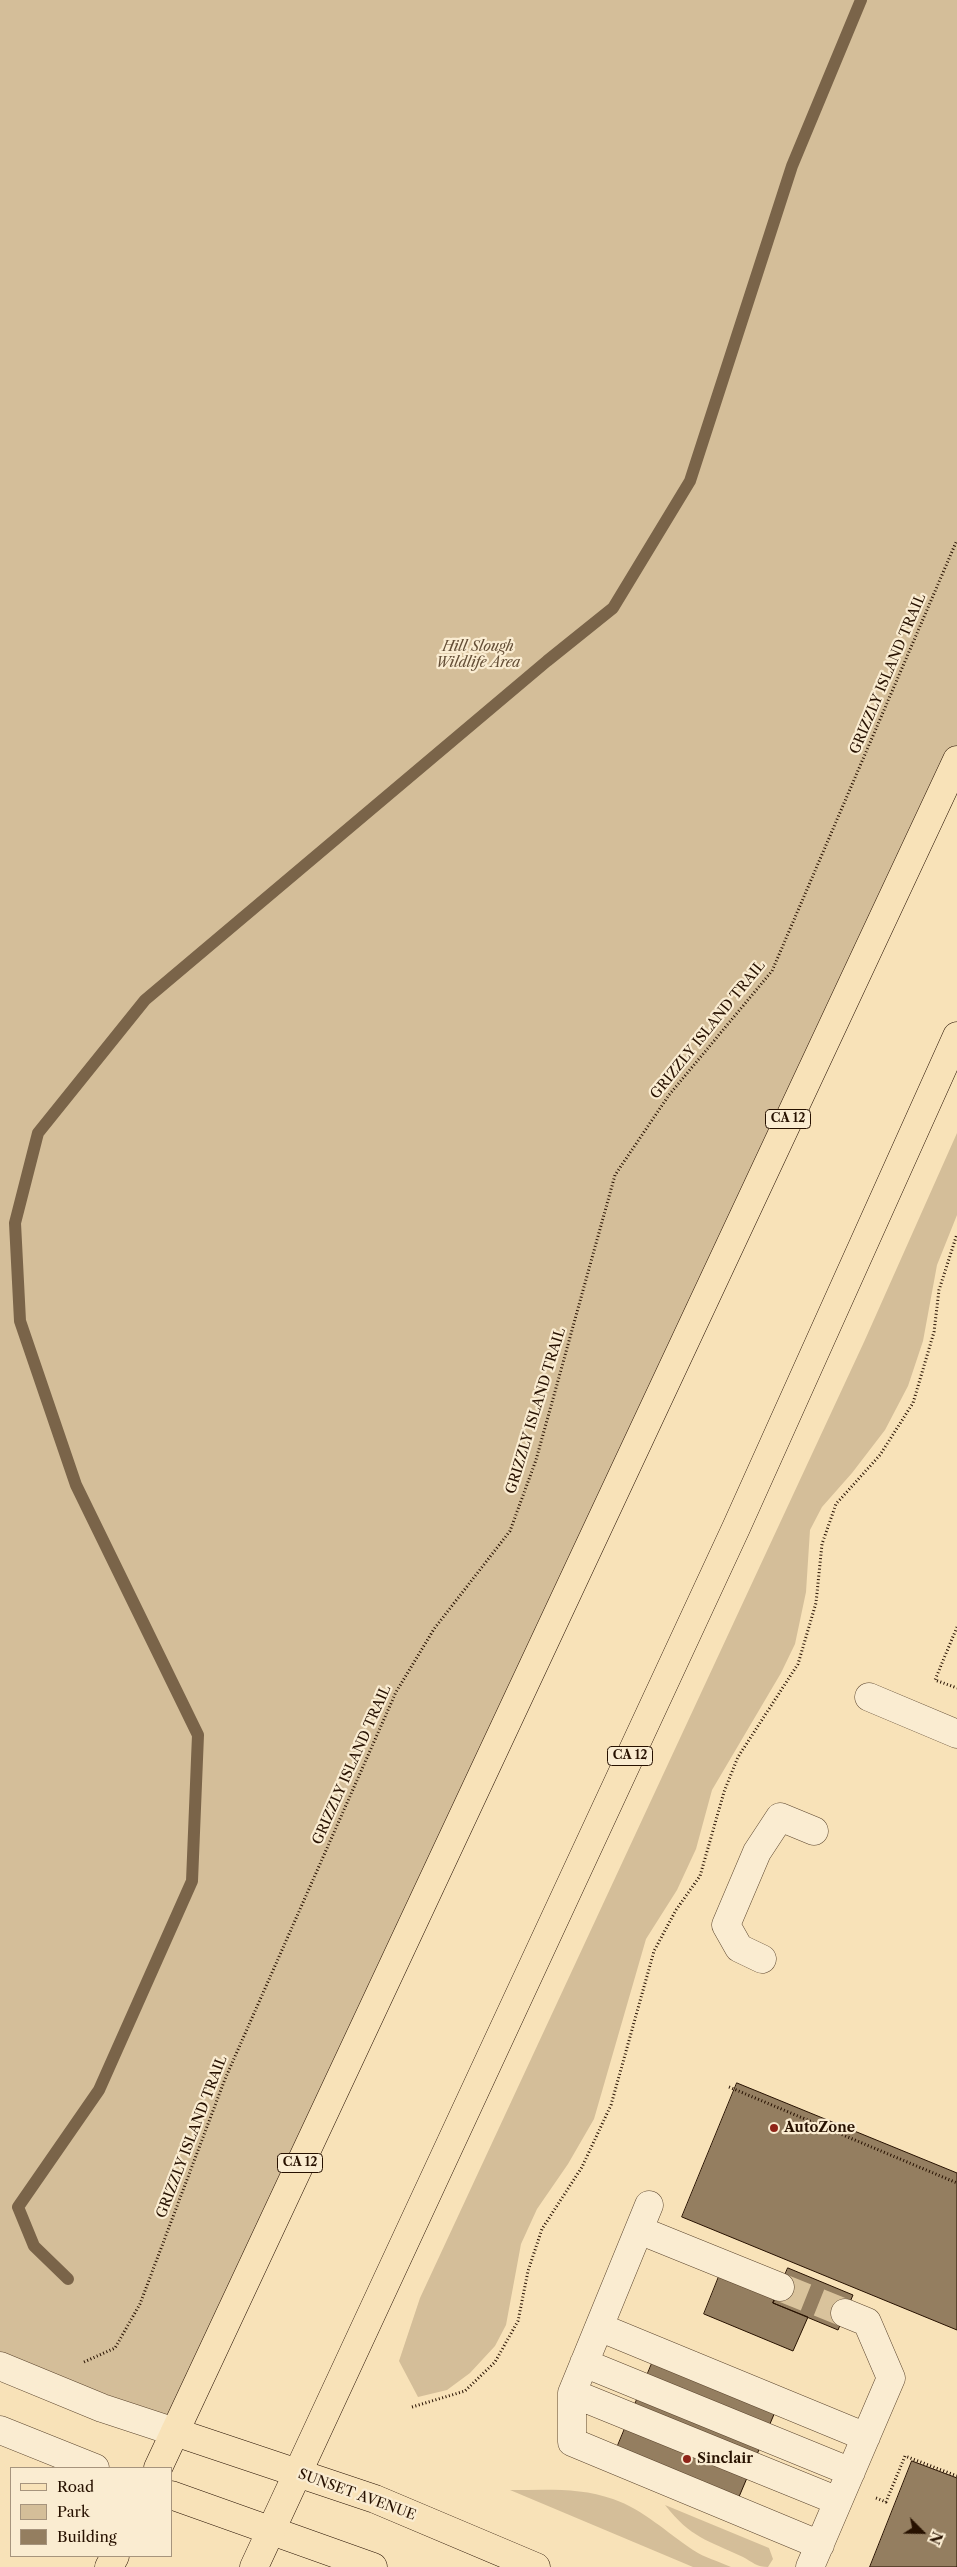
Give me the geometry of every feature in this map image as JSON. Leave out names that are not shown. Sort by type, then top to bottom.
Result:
[{"type":"main road","name":"CA 12","points":[[158,2467],[957,760]]},
{"type":"main road","name":"CA 12","points":[[254,2567],[299,2474],[736,1528],[957,1036]]},
{"type":"main road","name":"SUNSET AVENUE","points":[[175,2432],[375,2499],[536,2567]]},
{"type":"main road","points":[[172,2495],[373,2567]]},
{"type":"street","points":[[869,1697],[957,1734]]},
{"type":"street","points":[[762,1959],[739,1948],[726,1925],[757,1852],[780,1817],[814,1831]]},
{"type":"street","points":[[649,2205],[572,2393],[572,2442],[815,2556],[891,2378],[868,2322],[846,2313]]},
{"type":"street","points":[[639,2230],[780,2287]]},
{"type":"street","points":[[599,2327],[866,2437]]},
{"type":"street","points":[[584,2363],[850,2472]]},
{"type":"street","points":[[0,2366],[102,2408],[175,2432]]},
{"type":"street","points":[[572,2393],[838,2501]]},
{"type":"street","points":[[0,2430],[92,2467]]},
{"type":"path","name":"GRIZZLY ISLAND TRAIL","points":[[115,2348],[140,2304],[225,2079],[396,1692],[434,1629],[510,1531],[536,1460],[615,1175],[669,1095],[772,972],[957,540]]},
{"type":"path","points":[[412,2407],[465,2391],[495,2362],[518,2322],[528,2271],[542,2229],[582,2167],[611,2105],[654,1951],[676,1910],[700,1876],[724,1792],[738,1757],[798,1664],[816,1603],[822,1544],[836,1504],[880,1456],[913,1403],[934,1332],[939,1290],[957,1234]]},
{"type":"path","points":[[957,1627],[935,1680],[957,1688]]},
{"type":"path","points":[[729,2087],[957,2183]]},
{"type":"path","points":[[872,2497],[886,2502],[905,2456],[957,2476]]},
{"type":"green space","name":"Hill Slough Wildlife Area","points":[[0,0],[957,0],[957,760],[175,2432],[0,2366]]},
{"type":"green space","points":[[957,1133],[957,1215],[937,1265],[923,1341],[908,1386],[885,1430],[852,1473],[822,1507],[810,1530],[806,1592],[795,1644],[781,1673],[712,1790],[696,1849],[677,1890],[646,1939],[594,2119],[568,2164],[537,2209],[521,2244],[506,2325],[495,2346],[470,2373],[447,2390],[418,2397],[399,2361],[420,2298],[864,1342]]},
{"type":"green space","points":[[510,2490],[575,2491],[613,2499],[645,2515],[698,2553],[731,2567],[693,2567]]},
{"type":"green space","points":[[665,2505],[769,2548],[773,2559],[768,2567],[761,2566],[709,2542],[683,2525]]},
{"type":"building","points":[[737,2083],[957,2173],[957,2330],[682,2217]]},
{"type":"building","points":[[788,2268],[853,2295],[838,2330],[773,2303]]},
{"type":"building","points":[[720,2274],[776,2297],[773,2303],[808,2317],[793,2351],[704,2314]]},
{"type":"building","points":[[653,2361],[775,2412],[730,2518],[609,2467]]},
{"type":"building","points":[[912,2461],[957,2478],[957,2567],[870,2567]]},
{"type":"waterway","points":[[68,2279],[34,2246],[18,2207],[99,2090],[192,1881],[198,1735],[76,1485],[20,1321],[15,1223],[38,1133],[145,1000],[547,661],[613,608],[690,481],[792,166],[861,0]]},
{"type":"tunnel","points":[[780,2287],[845,2313]]},
{"type":"place","name":"AutoZone","points":[[774,2128]]},
{"type":"place","name":"Sinclair","points":[[687,2459]]}]
